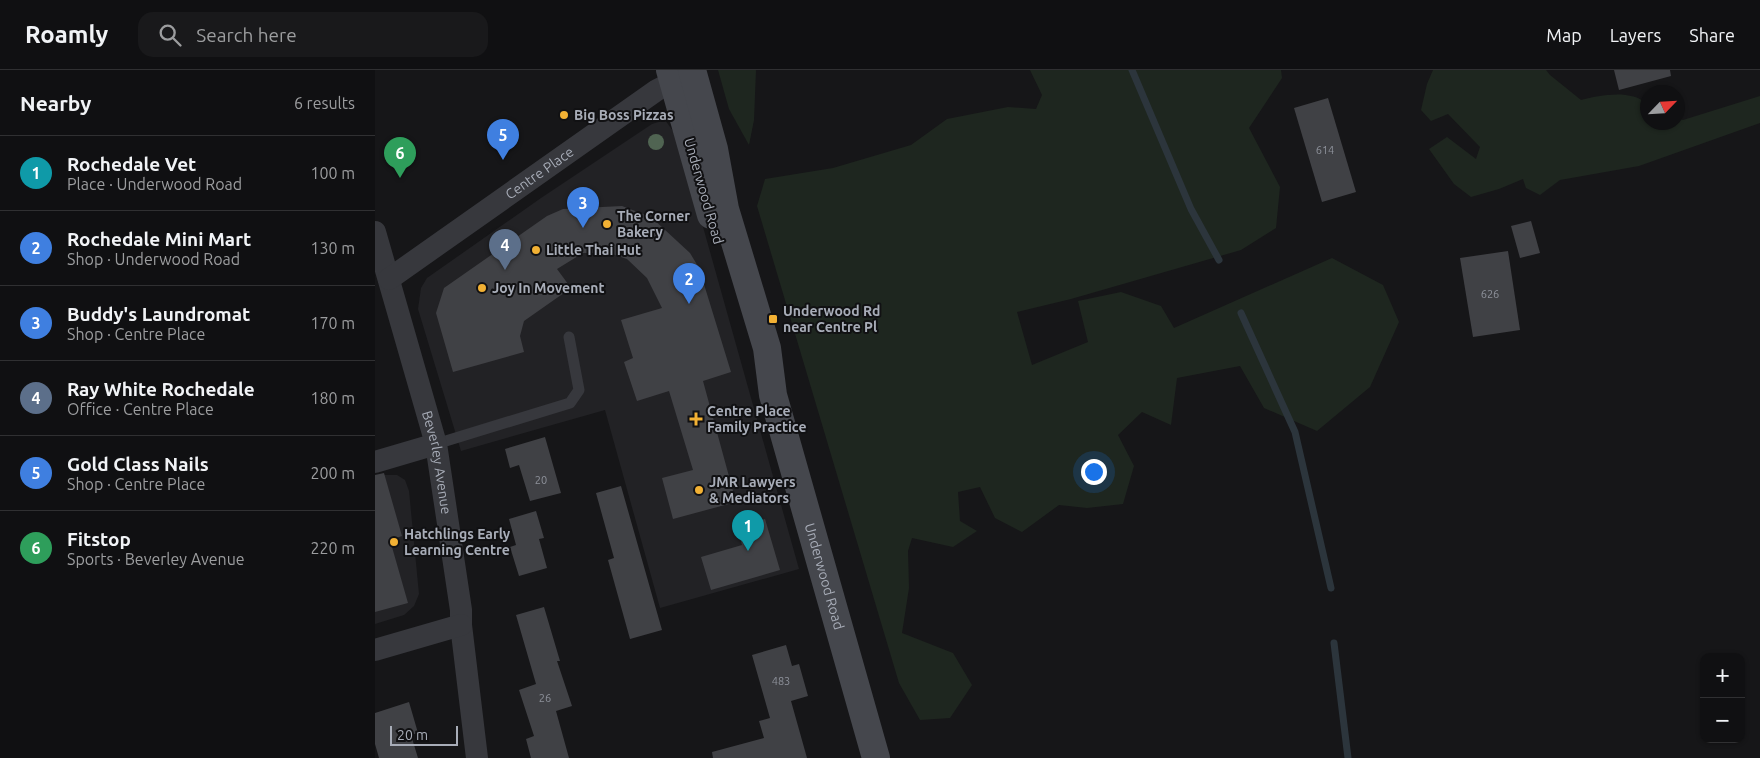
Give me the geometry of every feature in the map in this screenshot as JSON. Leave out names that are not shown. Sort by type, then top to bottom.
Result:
[{"type":"main road","name":"Underwood Road","points":[[682,75],[747,343],[759,373],[773,395],[876,758]]},
{"type":"street","name":"Centre Place","points":[[389,279],[649,96],[682,75]]},
{"type":"street","name":"Beverley Avenue","points":[[375,232],[436,444],[461,610],[461,625],[477,758]]},
{"type":"street","points":[[375,462],[436,444]]},
{"type":"street","points":[[375,650],[461,625]]},
{"type":"lane","points":[[436,444],[570,403],[579,390],[569,337]]},
{"type":"shaded area","points":[[718,70],[756,70],[754,120],[749,145],[729,109]]},
{"type":"shaded area","points":[[1030,70],[1281,70],[1282,78],[1249,128],[1280,187],[1276,228],[1241,250],[1071,299],[1017,312],[1032,365],[1088,342],[1078,301],[1121,292],[1161,306],[1174,328],[1332,258],[1383,285],[1399,322],[1370,387],[1317,431],[1264,408],[1240,366],[1177,378],[1171,425],[1142,412],[1118,435],[1134,466],[1123,504],[1087,508],[1059,505],[1022,532],[995,518],[980,487],[958,492],[960,521],[977,531],[953,547],[912,538],[908,551],[909,588],[902,633],[953,653],[972,685],[950,718],[920,720],[899,683],[757,206],[765,179],[833,168],[911,145],[947,119],[1008,107],[1036,109],[1042,95]]},
{"type":"shaded area","points":[[1433,70],[1546,70],[1581,100],[1615,94],[1633,96],[1640,99],[1640,130],[1685,130],[1685,119],[1760,96],[1760,123],[1639,166],[1560,180],[1540,195],[1526,188],[1523,179],[1499,189],[1471,197],[1454,184],[1429,149],[1447,137],[1476,159],[1480,147],[1448,114],[1431,121],[1421,110],[1427,84]]},
{"type":"shaded area","points":[[665,120],[673,131],[691,184],[799,569],[660,608],[605,410],[461,451],[418,309],[421,288],[427,278],[541,198],[652,124]]},
{"type":"shaded area","name":"Hatchlings Early Learning Centre","points":[[382,475],[397,475],[405,480],[409,491],[419,594],[414,606],[404,615],[375,624],[375,478]]},
{"type":"building","points":[[1614,70],[1670,70],[1671,76],[1619,90]]},
{"type":"building","points":[[1328,98],[1356,192],[1322,202],[1294,108]]},
{"type":"building","points":[[622,206],[651,217],[690,253],[699,268],[731,372],[703,381],[736,502],[673,519],[662,478],[693,470],[669,391],[637,401],[624,362],[633,358],[621,320],[662,308],[647,278],[627,259],[609,253],[583,253],[557,269],[571,288],[524,321],[520,336],[524,352],[453,372],[436,313],[444,288],[547,216],[563,209]]},
{"type":"building","points":[[1531,221],[1540,253],[1520,258],[1511,226]]},
{"type":"building","points":[[1508,251],[1520,330],[1473,337],[1460,258]]},
{"type":"building","points":[[545,437],[561,493],[530,501],[519,465],[510,468],[505,449]]},
{"type":"building","points":[[384,473],[402,536],[390,540],[408,603],[375,612],[375,475]]},
{"type":"building","points":[[621,486],[662,630],[630,639],[608,560],[614,558],[596,493]]},
{"type":"building","points":[[536,511],[544,538],[539,539],[547,568],[519,576],[510,547],[516,545],[509,519]]},
{"type":"building","points":[[765,519],[780,570],[711,590],[701,557],[742,545],[737,528]]},
{"type":"building","points":[[544,607],[560,661],[557,661],[572,706],[556,711],[569,758],[531,758],[526,739],[534,736],[519,690],[536,684],[516,615]]},
{"type":"building","points":[[786,645],[792,666],[799,664],[808,696],[791,701],[807,758],[713,758],[712,752],[764,738],[759,721],[770,718],[752,655]]},
{"type":"building","points":[[409,702],[418,733],[411,735],[418,758],[379,758],[375,744],[375,713]]},
{"type":"waterway","points":[[1132,70],[1191,209],[1219,260]]},
{"type":"waterway","points":[[1241,313],[1295,432],[1331,588]]},
{"type":"waterway","points":[[1334,643],[1348,758]]},
{"type":"place","name":"Big Boss Pizzas","points":[[564,115]]},
{"type":"place","name":"Gold Class Nails","points":[[503,160]]},
{"type":"place","name":"Fitstop","points":[[400,178]]},
{"type":"place","name":"The Corner Bakery","points":[[607,224]]},
{"type":"place","name":"Buddy's Laundromat","points":[[583,228]]},
{"type":"place","name":"Little Thai Hut","points":[[536,250]]},
{"type":"place","name":"Ray White Rochedale","points":[[505,270]]},
{"type":"place","name":"Joy In Movement","points":[[482,288]]},
{"type":"place","name":"Rochedale Mini Mart","points":[[689,304]]},
{"type":"place","name":"Underwood Rd near Centre Pl","points":[[773,319]]},
{"type":"place","name":"Centre Place Family Practice","points":[[696,419]]},
{"type":"place","name":"JMR Lawyers & Mediators","points":[[699,490]]},
{"type":"place","name":"Hatchlings Early Learning Centre","points":[[394,542]]},
{"type":"place","name":"Rochedale Vet","points":[[748,551]]}]
